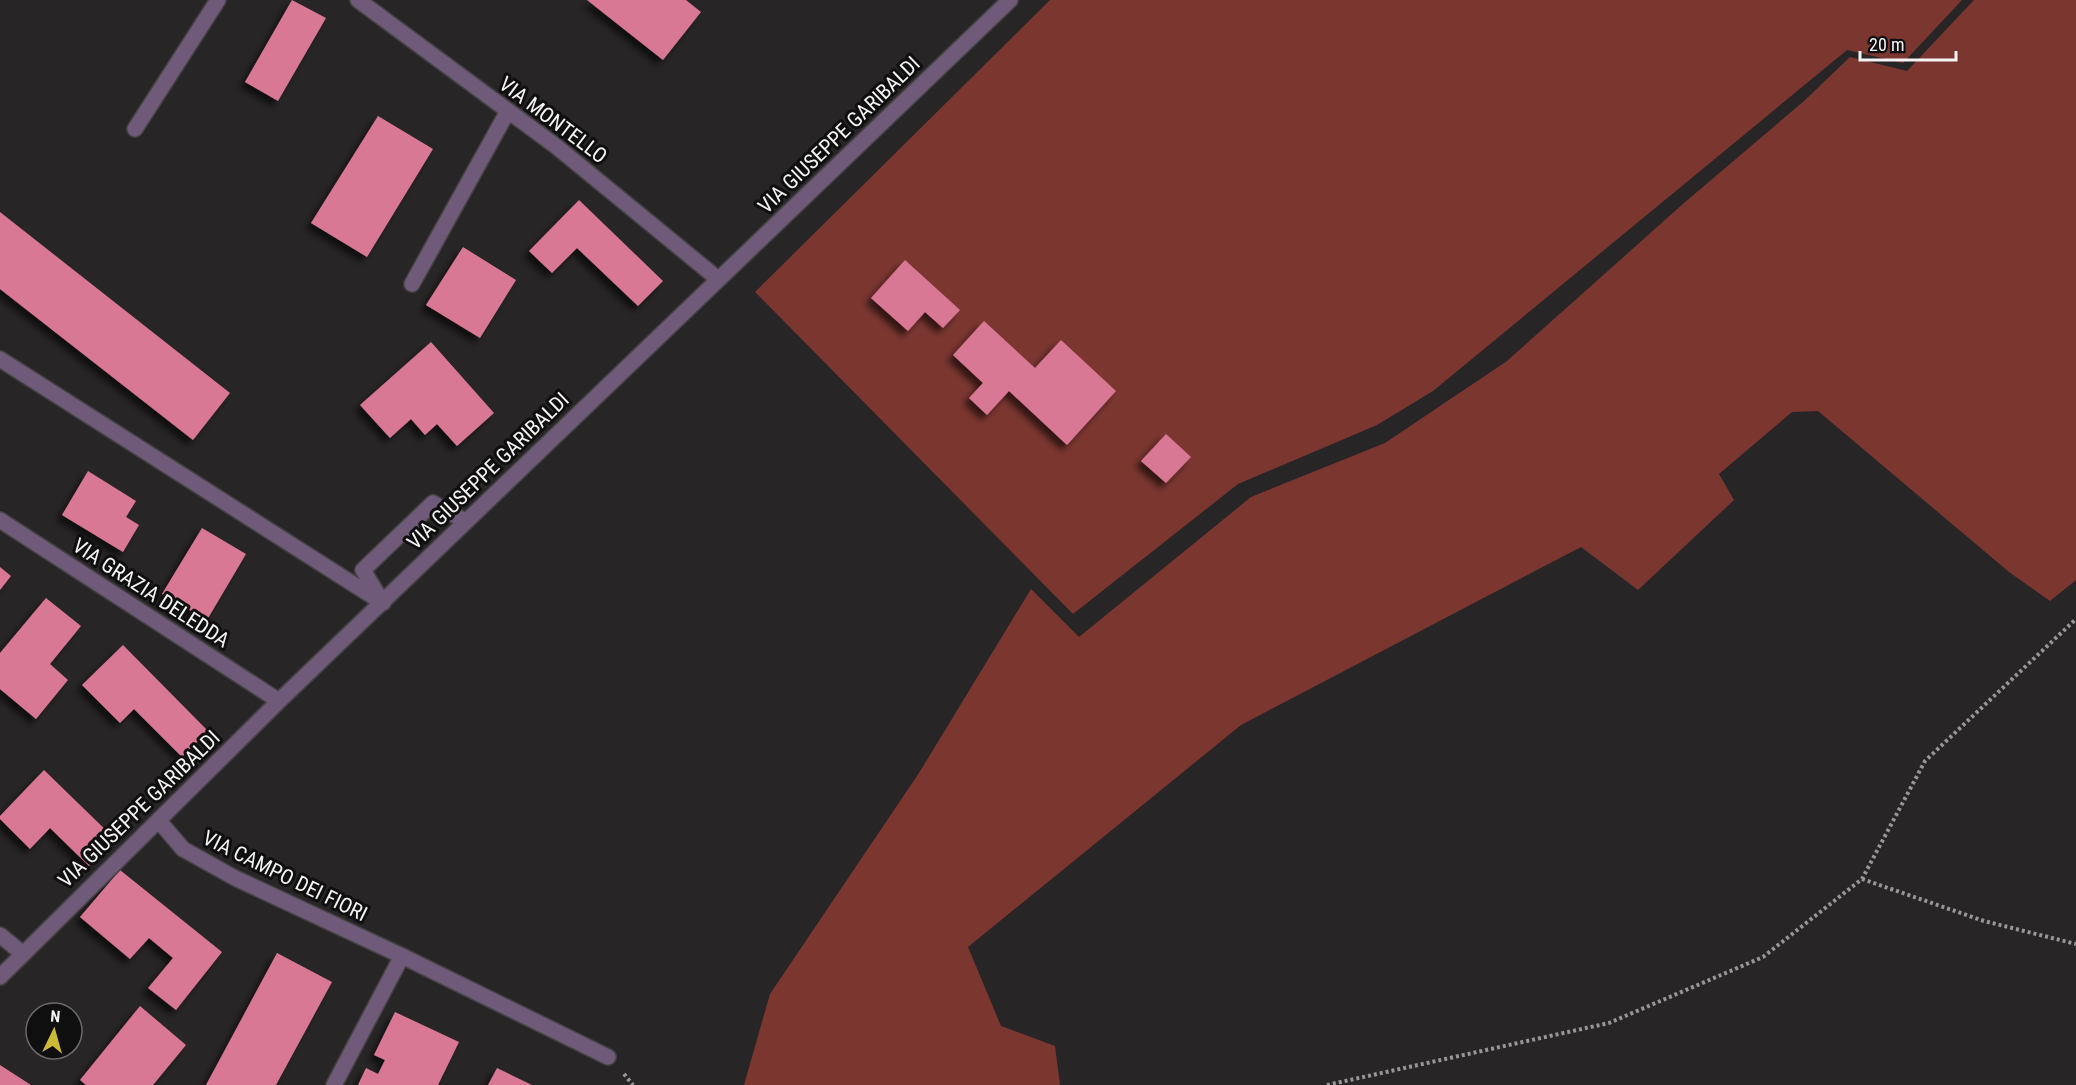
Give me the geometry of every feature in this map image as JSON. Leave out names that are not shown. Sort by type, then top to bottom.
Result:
[{"type":"street","points":[[135,129],[218,0]]},
{"type":"street","name":"VIA MONTELLO","points":[[358,0],[557,147],[718,279]]},
{"type":"street","name":"VIA GIUSEPPE GARIBALDI","points":[[0,977],[465,521],[1010,0]]},
{"type":"street","points":[[412,284],[508,111]]},
{"type":"street","points":[[0,359],[383,603]]},
{"type":"street","points":[[383,603],[363,570],[433,503],[465,521]]},
{"type":"street","name":"VIA GRAZIA DELEDDA","points":[[0,520],[279,701]]},
{"type":"street","name":"VIA CAMPO DEI FIORI","points":[[159,821],[183,849],[235,878],[402,956],[608,1057]]},
{"type":"street","points":[[0,935],[22,953]]},
{"type":"street","points":[[334,1085],[402,956]]},
{"type":"path","points":[[1327,1085],[1609,1023],[1763,957],[1862,879],[1925,761],[2076,619]]},
{"type":"path","points":[[1862,879],[1984,921],[2076,944]]},
{"type":"shaded area","points":[[1050,0],[1962,0],[1903,63],[1847,50],[1433,391],[1377,425],[1238,484],[1073,614],[755,292]]},
{"type":"shaded area","points":[[1974,0],[2076,0],[2076,580],[2050,601],[2009,572],[1818,411],[1792,412],[1719,474],[1734,500],[1638,590],[1581,547],[1241,725],[968,947],[1001,1026],[1055,1046],[1060,1085],[744,1085],[770,994],[919,773],[1031,589],[1079,637],[1251,497],[1385,443],[1507,361],[1684,203],[1804,101],[1850,57],[1907,71]]},
{"type":"building","points":[[292,0],[326,18],[278,101],[245,82]]},
{"type":"building","points":[[587,0],[686,0],[701,12],[663,60]]},
{"type":"building","points":[[378,116],[433,149],[367,257],[311,223]]},
{"type":"building","points":[[579,200],[663,281],[638,306],[577,248],[552,273],[529,251]]},
{"type":"building","points":[[0,212],[230,393],[193,440],[0,289]]},
{"type":"building","points":[[463,247],[516,280],[480,338],[426,305]]},
{"type":"building","points":[[905,260],[960,310],[943,328],[925,312],[908,331],[871,298]]},
{"type":"building","points":[[984,321],[1035,368],[1061,340],[1116,391],[1067,445],[1009,391],[987,415],[969,398],[983,383],[953,355]]},
{"type":"building","points":[[431,342],[494,413],[457,446],[437,424],[425,435],[411,419],[390,438],[360,405]]},
{"type":"building","points":[[1166,434],[1191,457],[1166,483],[1141,461]]},
{"type":"building","points":[[88,471],[136,501],[126,517],[139,525],[123,552],[62,515]]},
{"type":"building","points":[[202,528],[246,554],[207,620],[162,594]]},
{"type":"building","points":[[0,567],[11,576],[0,590]]},
{"type":"building","points":[[46,598],[81,626],[50,664],[68,680],[36,719],[0,689],[0,653]]},
{"type":"building","points":[[123,645],[208,731],[182,757],[134,709],[120,723],[82,685]]},
{"type":"building","points":[[44,770],[115,839],[89,866],[50,828],[30,849],[0,819],[0,816]]},
{"type":"building","points":[[120,870],[222,952],[176,1010],[148,988],[173,958],[149,938],[130,959],[80,917]]},
{"type":"building","points":[[277,953],[332,982],[276,1085],[206,1085]]},
{"type":"building","points":[[140,1006],[186,1045],[153,1085],[86,1085],[80,1080]]},
{"type":"building","points":[[395,1012],[459,1042],[438,1085],[358,1085],[366,1068],[378,1074],[385,1060],[374,1055]]},
{"type":"building","points":[[0,1065],[31,1085],[0,1085]]},
{"type":"building","points":[[497,1068],[532,1085],[488,1085]]}]
